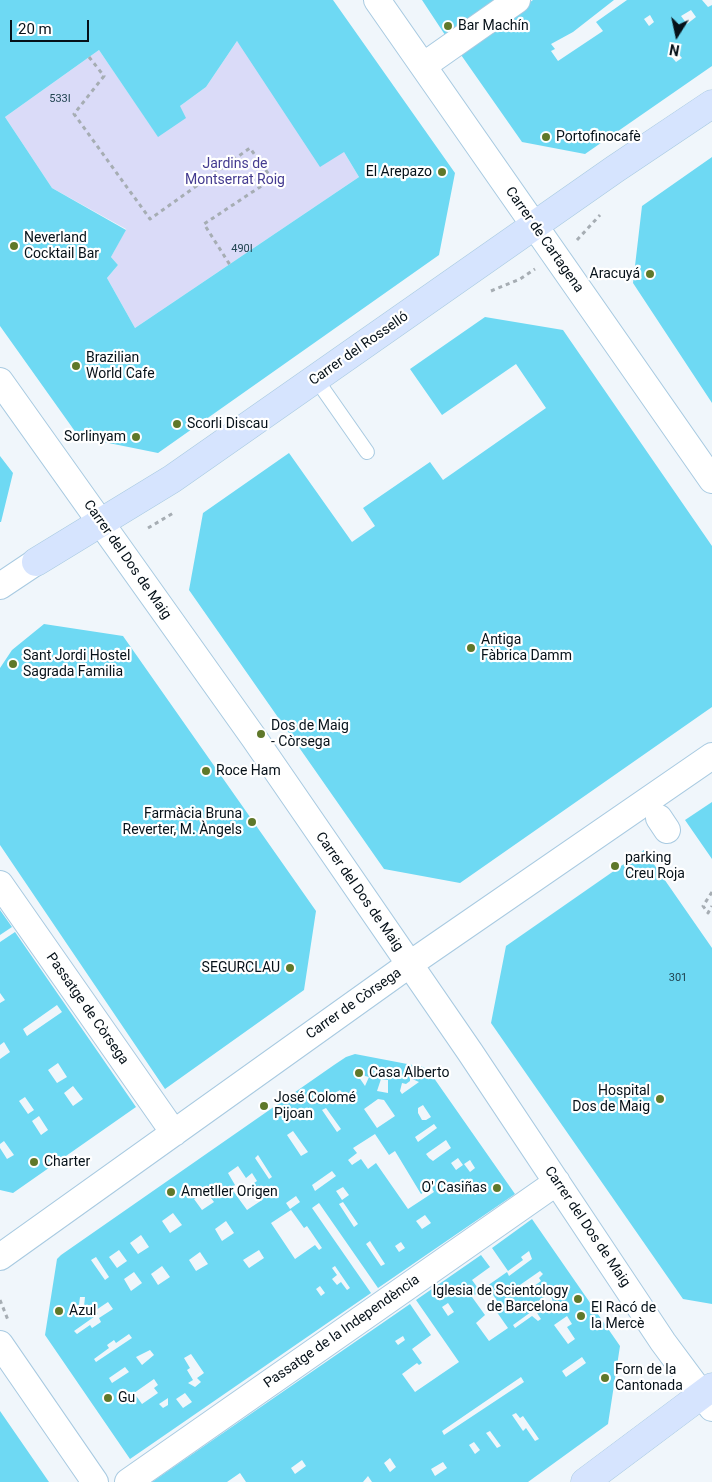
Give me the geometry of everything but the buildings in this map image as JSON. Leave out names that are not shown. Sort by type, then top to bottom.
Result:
[{"type":"main road","name":"Carrer del Rosselló","points":[[36,562],[172,479],[712,104]]},
{"type":"main road","points":[[584,1482],[709,1397]]},
{"type":"street","name":"Carrer de Cartagena","points":[[377,0],[712,480]]},
{"type":"street","points":[[423,66],[517,0]]},
{"type":"street","name":"Carrer del Dos de Maig","points":[[0,381],[102,523],[410,964],[663,1342],[709,1397]]},
{"type":"street","name":"Carrer del Rosselló","points":[[0,586],[36,562]]},
{"type":"street","name":"Carrer de Còrsega","points":[[0,1257],[410,964],[712,756]]},
{"type":"street","name":"Passatge de Còrsega","points":[[0,884],[174,1133]]},
{"type":"street","name":"Passatge de la Independència","points":[[128,1482],[556,1182]]},
{"type":"street","points":[[0,1344],[95,1482]]},
{"type":"lane","points":[[316,379],[367,452]]},
{"type":"path","points":[[89,57],[104,76],[74,114],[150,220],[250,148],[272,179],[204,224],[230,265]]},
{"type":"path","points":[[712,892],[703,906],[708,913],[712,906]]},
{"type":"path","points":[[0,1300],[4,1306]]},
{"type":"green space","name":"Jardins de Montserrat Roig","points":[[237,41],[344,152],[359,177],[135,328],[107,278],[118,265],[111,257],[126,229],[52,188],[5,117],[99,50],[158,136],[180,106],[206,87]]},
{"type":"place","name":"Bar Machín","points":[[448,26]]},
{"type":"place","name":"Portofinocafè","points":[[546,137]]},
{"type":"place","name":"El Arepazo","points":[[442,172]]},
{"type":"place","name":"Neverland Cocktail Bar","points":[[14,246]]},
{"type":"place","name":"Aracuyá","points":[[650,274]]},
{"type":"place","name":"Brazilian World Cafe","points":[[76,366]]},
{"type":"place","name":"Scorli Discau","points":[[177,424]]},
{"type":"place","name":"Sorlinyam","points":[[136,437]]},
{"type":"place","name":"Antiga Fàbrica Damm","points":[[471,648]]},
{"type":"place","name":"Sant Jordi Hostel Sagrada Familia","points":[[13,664]]},
{"type":"place","name":"Dos de Maig - Còrsega","points":[[261,734]]},
{"type":"place","name":"Roce Ham","points":[[206,771]]},
{"type":"place","name":"Farmàcia Bruna Reverter, M. Àngels","points":[[252,822]]},
{"type":"place","name":"parking Creu Roja","points":[[615,866]]},
{"type":"place","name":"SEGURCLAU","points":[[290,968]]},
{"type":"place","name":"Casa Alberto","points":[[359,1073]]},
{"type":"place","name":"Hospital Dos de Maig","points":[[660,1099]]},
{"type":"place","name":"José Colomé Pijoan","points":[[264,1106]]},
{"type":"place","name":"Charter","points":[[34,1162]]},
{"type":"place","name":"O' Casiñas","points":[[497,1188]]},
{"type":"place","name":"Ametller Origen","points":[[171,1192]]},
{"type":"place","name":"Iglesia de Scientology de Barcelona","points":[[578,1299]]},
{"type":"place","name":"Azul","points":[[59,1311]]},
{"type":"place","name":"El Racó de la Mercè","points":[[581,1316]]},
{"type":"place","name":"Forn de la Cantonada","points":[[605,1378]]},
{"type":"place","name":"Gu","points":[[108,1398]]}]
